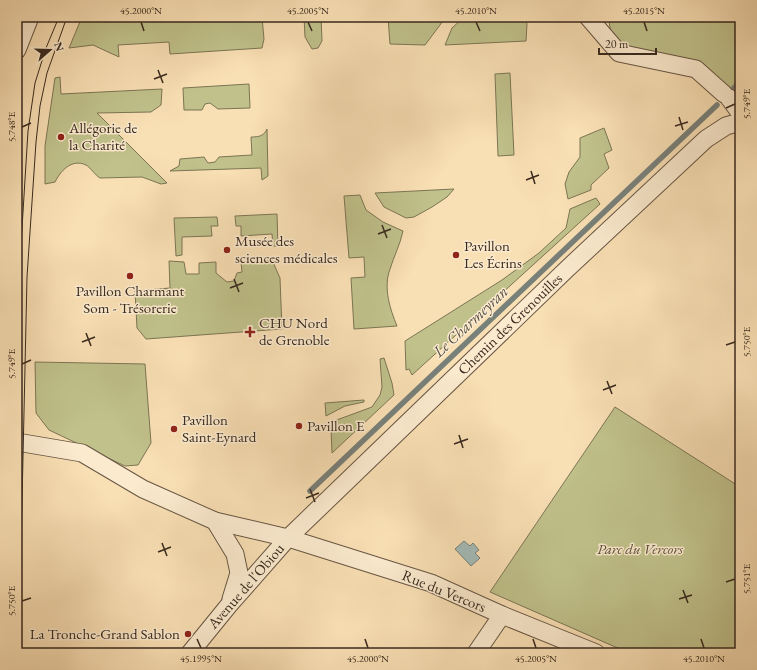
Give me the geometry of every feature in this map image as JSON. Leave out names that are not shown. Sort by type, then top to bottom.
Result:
[{"type":"street","points":[[17,50],[30,17]]},
{"type":"street","points":[[588,17],[620,53],[696,69],[727,96],[740,113]]},
{"type":"street","name":"Chemin des Grenouilles","points":[[288,538],[567,269],[696,148],[726,126],[740,122]]},
{"type":"street","name":"Rue du Vercors","points":[[17,442],[82,454],[143,489],[215,521],[288,538],[431,583],[502,615],[596,653]]},
{"type":"street","points":[[215,521],[235,554],[239,573],[229,605]]},
{"type":"street","name":"Avenue de l'Obiou","points":[[190,653],[229,605],[288,538]]},
{"type":"street","points":[[476,653],[502,615]]},
{"type":"green space","points":[[82,17],[262,17],[264,39],[262,48],[170,54],[169,42],[118,45],[119,57],[93,45],[69,48]]},
{"type":"green space","points":[[304,17],[321,17],[322,41],[318,48],[312,49],[305,37]]},
{"type":"green space","points":[[388,17],[446,17],[425,45],[390,44]]},
{"type":"green space","points":[[464,17],[525,17],[527,24],[526,41],[445,45],[452,28]]},
{"type":"green space","points":[[608,17],[740,17],[740,82],[730,92],[709,75],[624,51],[612,37]]},
{"type":"green space","points":[[510,73],[514,155],[498,156],[495,74]]},
{"type":"green space","points":[[60,77],[61,94],[162,89],[161,105],[151,112],[97,113],[167,183],[161,184],[142,177],[100,178],[86,165],[76,163],[63,170],[55,182],[45,184],[45,146],[55,78]]},
{"type":"green space","points":[[249,84],[250,108],[218,109],[210,103],[205,104],[202,110],[184,110],[183,88]]},
{"type":"green space","points":[[604,128],[612,150],[604,154],[609,168],[591,185],[591,190],[568,199],[565,184],[569,172],[580,157],[580,138]]},
{"type":"green space","points":[[267,129],[268,176],[262,180],[261,168],[170,171],[179,166],[180,159],[204,157],[208,163],[215,162],[219,157],[252,155],[251,137],[261,136]]},
{"type":"green space","points":[[454,189],[447,197],[432,207],[414,217],[406,218],[384,207],[375,193]]},
{"type":"green space","points":[[360,195],[366,210],[383,222],[403,231],[390,269],[387,284],[388,298],[397,326],[354,329],[351,278],[365,277],[364,257],[349,258],[344,196]]},
{"type":"green space","points":[[596,198],[600,204],[412,375],[409,369],[406,370],[405,341],[502,280],[539,253],[566,228],[570,209]]},
{"type":"green space","points":[[277,214],[278,246],[273,246],[272,234],[241,236],[241,226],[236,226],[235,216]]},
{"type":"green space","points":[[217,217],[218,226],[211,226],[212,236],[182,237],[182,255],[176,256],[174,218]]},
{"type":"green space","points":[[272,260],[280,278],[282,329],[146,339],[137,328],[135,291],[170,288],[169,261],[184,262],[186,274],[199,274],[199,263],[216,262],[216,273],[227,282],[234,281],[237,273],[242,272],[241,262]]},
{"type":"green space","points":[[384,358],[392,383],[394,395],[332,453],[331,429],[334,421],[372,407],[380,395],[382,387],[380,359]]},
{"type":"green space","points":[[35,362],[145,364],[151,443],[138,465],[125,466],[49,430],[36,413]]},
{"type":"green space","points":[[364,400],[364,402],[345,406],[326,416],[325,403]]},
{"type":"green space","name":"Parc du Vercors","points":[[615,407],[740,487],[740,645],[736,653],[629,653],[490,592]]},
{"type":"water","points":[[464,541],[470,546],[473,543],[479,550],[475,553],[480,558],[471,566],[455,549]]},
{"type":"waterway","name":"Le Charmeyran","points":[[730,92],[740,82]]},
{"type":"waterway","name":"Le Charmeyran","points":[[310,491],[717,105]]},
{"type":"tram line","points":[[17,309],[28,131],[35,83],[46,48],[59,17]]},
{"type":"tram line","points":[[20,592],[27,277],[36,142],[40,106],[47,73],[67,17]]},
{"type":"tram line","points":[[20,634],[20,653]]},
{"type":"place","name":"Allégorie de la Charité","points":[[61,137]]},
{"type":"place","name":"Musée des sciences médicales","points":[[227,250]]},
{"type":"place","name":"Pavillon Les Écrins","points":[[456,255]]},
{"type":"place","name":"Pavillon Charmant Som - Trésorerie","points":[[130,276]]},
{"type":"place","name":"CHU Nord de Grenoble","points":[[250,332]]},
{"type":"place","name":"Pavillon E","points":[[299,426]]},
{"type":"place","name":"Pavillon Saint-Eynard","points":[[174,429]]},
{"type":"place","name":"La Tronche-Grand Sablon","points":[[188,634]]}]
